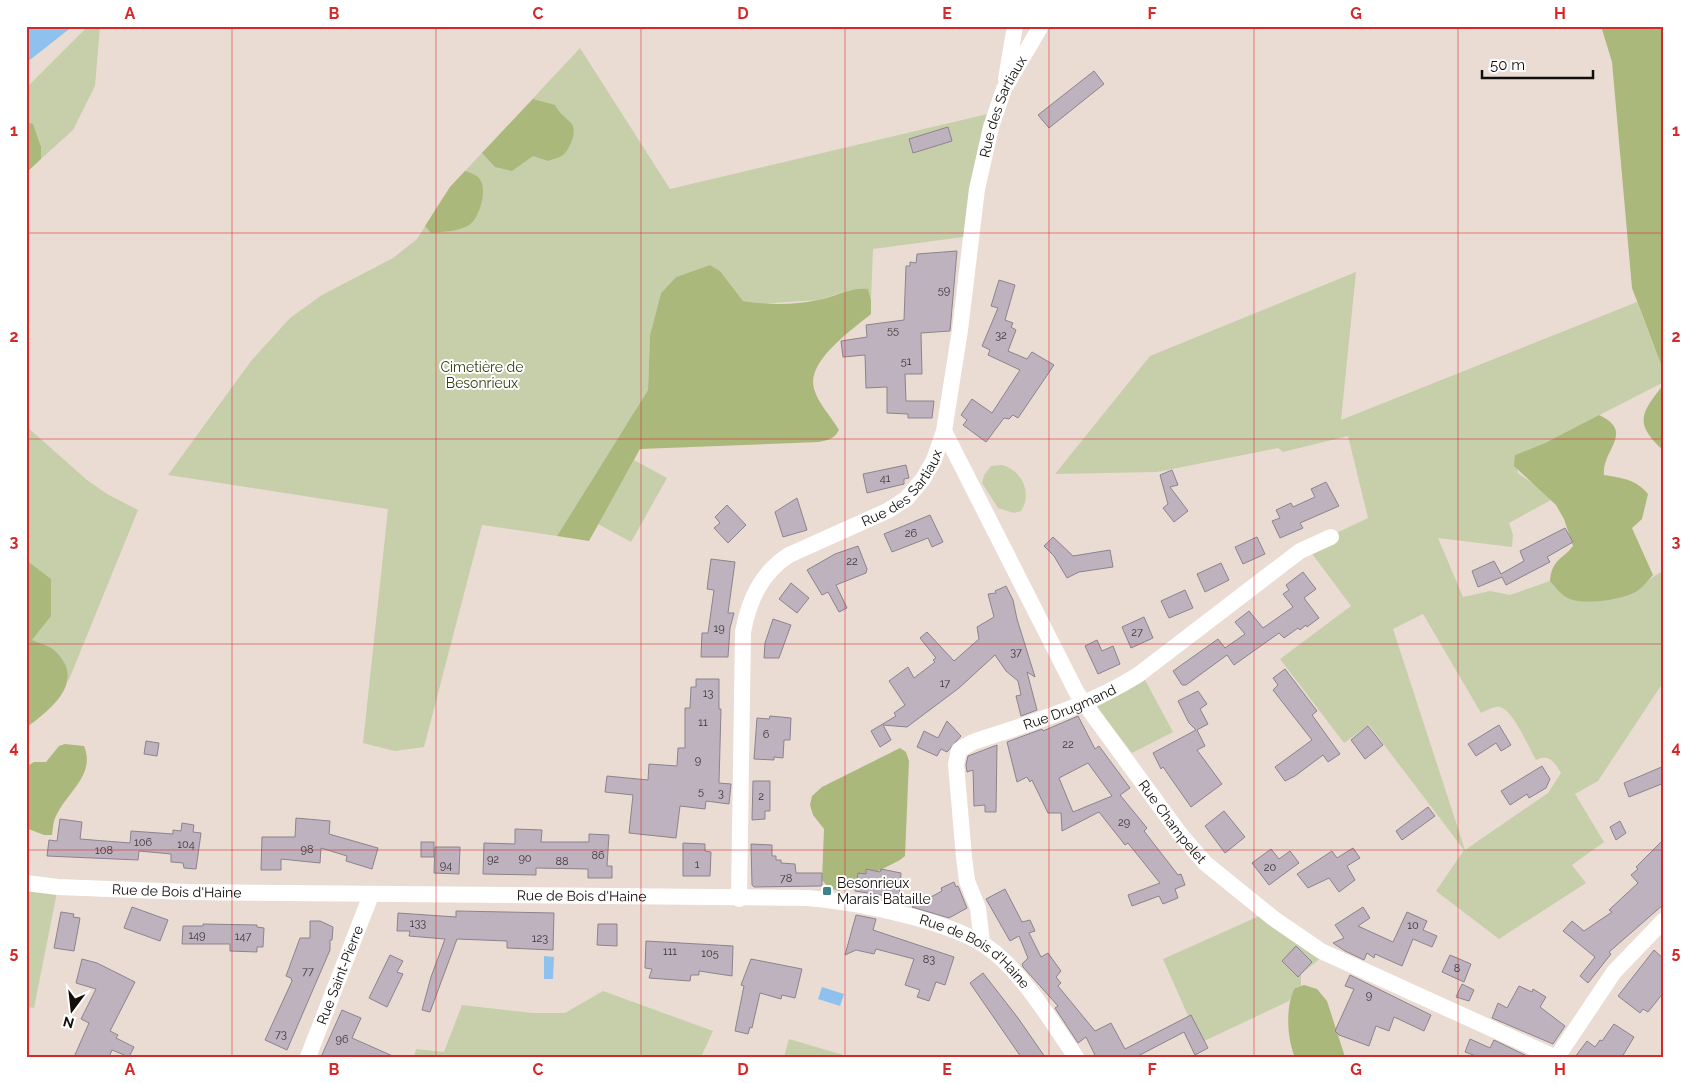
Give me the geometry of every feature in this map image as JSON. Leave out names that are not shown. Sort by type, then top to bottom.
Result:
[{"type":"street","points":[[1004,89],[1015,26]]},
{"type":"street","name":"Rue des Sartiaux","points":[[739,899],[743,632],[750,601],[766,575],[782,559],[876,517],[906,498],[930,468],[944,431],[960,330],[977,189],[991,126],[1004,89],[1041,26]]},
{"type":"street","name":"Rue Champelet","points":[[944,431],[963,472],[1084,704],[1190,847],[1205,863],[1273,918],[1321,951],[1556,1057]]},
{"type":"street","name":"Rue Drugmand","points":[[982,943],[978,908],[967,881],[964,857],[957,756],[960,750],[972,742],[1084,704],[1111,692],[1138,675],[1300,551],[1331,537]]},
{"type":"street","name":"Rue de Bois d'Haine","points":[[26,883],[58,887],[186,892],[739,899],[808,898],[854,903],[894,912],[965,935],[982,943],[1004,961],[1076,1057]]},
{"type":"street","name":"Rue Saint-Pierre","points":[[308,1057],[371,895]]},
{"type":"street","points":[[1556,1057],[1614,972],[1664,920]]},
{"type":"green space","points":[[88,26],[100,26],[95,86],[73,130],[41,159],[41,145],[33,124],[26,122],[26,88]]},
{"type":"green space","points":[[1601,26],[1664,26],[1664,372],[1632,288],[1612,62]]},
{"type":"green space","name":"Cimetière de Besonrieux","points":[[580,48],[670,189],[996,112],[971,236],[873,249],[871,300],[868,289],[846,291],[819,300],[759,304],[743,301],[720,271],[710,265],[676,277],[661,293],[650,335],[648,390],[557,536],[482,525],[424,747],[395,751],[363,743],[388,509],[168,475],[251,361],[290,318],[322,295],[393,258],[417,239],[450,187]]},
{"type":"green space","points":[[533,99],[555,105],[573,126],[572,139],[566,152],[548,161],[533,156],[512,171],[495,167],[482,153]]},
{"type":"green space","points":[[26,122],[33,124],[41,146],[41,159],[26,173]]},
{"type":"green space","points":[[465,171],[478,177],[483,186],[481,205],[476,217],[473,222],[461,229],[431,233],[425,226],[450,187]]},
{"type":"green space","points":[[710,265],[720,271],[743,301],[790,304],[825,299],[855,289],[868,289],[871,300],[871,314],[832,347],[817,368],[813,378],[816,395],[839,430],[828,440],[819,442],[640,449],[589,541],[557,536],[648,390],[650,335],[661,293],[676,277]]},
{"type":"green space","points":[[1356,272],[1341,420],[1637,302],[1664,372],[1664,382],[1545,443],[1515,455],[1518,473],[1542,490],[1551,500],[1509,523],[1513,535],[1512,547],[1438,538],[1463,597],[1490,591],[1510,595],[1550,581],[1557,589],[1570,598],[1583,601],[1599,600],[1630,594],[1664,571],[1664,681],[1598,781],[1575,794],[1604,842],[1572,865],[1586,883],[1499,939],[1436,891],[1464,850],[1369,725],[1344,743],[1280,659],[1351,606],[1307,547],[1368,518],[1348,436],[1283,452],[1278,448],[1157,472],[1055,474],[1150,356]],"holes":[[[1423,614],[1481,713],[1498,707],[1505,710],[1520,730],[1536,760],[1548,758],[1561,773],[1548,793],[1465,850],[1393,629]]]},
{"type":"green space","points":[[1664,384],[1664,451],[1648,433],[1644,425],[1644,418],[1650,403]]},
{"type":"green space","points":[[1599,415],[1610,421],[1615,428],[1616,435],[1604,466],[1604,475],[1634,482],[1648,494],[1642,519],[1632,528],[1653,575],[1633,594],[1616,599],[1583,602],[1567,598],[1550,581],[1555,564],[1573,546],[1564,519],[1556,505],[1514,466],[1515,455],[1545,443]]},
{"type":"green space","points":[[26,426],[87,480],[107,494],[138,510],[68,682],[64,664],[32,640],[51,580],[26,560]]},
{"type":"green space","points":[[634,460],[667,478],[631,542],[598,524]]},
{"type":"green space","points":[[1002,465],[1015,472],[1023,483],[1026,497],[1021,511],[1014,513],[998,508],[982,483],[984,475],[991,466]]},
{"type":"green space","points":[[26,560],[51,579],[51,616],[32,640],[54,650],[64,661],[67,683],[55,703],[26,728]]},
{"type":"green space","points":[[1145,680],[1173,732],[1132,753],[1097,707]]},
{"type":"green space","points":[[65,744],[84,746],[87,756],[86,766],[79,783],[56,816],[52,835],[44,835],[26,828],[26,767],[34,762],[46,762],[59,746]]},
{"type":"green space","points":[[900,748],[906,752],[909,761],[905,856],[839,891],[829,888],[822,880],[824,829],[813,815],[810,805],[812,796],[822,787]]},
{"type":"green space","points":[[26,883],[58,887],[34,1008],[26,1007]]},
{"type":"green space","points":[[1266,913],[1327,953],[1301,974],[1301,986],[1295,988],[1289,1001],[1200,1043],[1163,959]]},
{"type":"green space","points":[[1304,985],[1317,989],[1327,1001],[1345,1057],[1295,1057],[1290,1042],[1288,1013],[1295,988]]},
{"type":"green space","points":[[603,991],[713,1031],[701,1057],[414,1057],[416,1049],[444,1052],[462,1005],[532,1013],[565,1013]]},
{"type":"green space","points":[[789,1039],[850,1057],[784,1057]]},
{"type":"water","points":[[26,26],[73,26],[26,63]]},
{"type":"water","points":[[544,956],[554,957],[553,979],[544,979]]},
{"type":"water","points":[[822,987],[844,994],[840,1006],[818,999]]},
{"type":"building","points":[[1094,71],[1104,84],[1049,128],[1038,115]]},
{"type":"building","points":[[948,127],[952,141],[913,153],[909,139]]},
{"type":"building","points":[[957,251],[950,331],[921,333],[922,374],[905,374],[906,401],[934,401],[932,418],[908,418],[908,414],[887,413],[887,387],[866,388],[865,355],[843,357],[841,341],[867,337],[866,325],[904,320],[906,266],[910,266],[910,262],[916,263],[917,254]]},
{"type":"building","points":[[999,280],[1015,285],[1005,320],[1013,323],[1011,327],[1016,330],[1008,351],[1027,359],[1032,352],[1054,365],[1018,418],[1013,415],[1009,419],[1004,418],[986,442],[963,425],[967,420],[961,415],[972,399],[992,413],[1020,370],[988,355],[990,350],[982,346],[998,308],[991,306]]},
{"type":"building","points":[[906,465],[909,478],[904,479],[904,484],[867,493],[863,474]]},
{"type":"building","points":[[1172,470],[1178,485],[1170,487],[1188,511],[1174,522],[1163,508],[1168,504],[1160,475]]},
{"type":"building","points":[[1326,482],[1339,506],[1300,523],[1303,528],[1280,538],[1272,521],[1280,518],[1276,510],[1291,503],[1293,507],[1315,497],[1311,489]]},
{"type":"building","points":[[797,498],[807,530],[783,537],[775,512]]},
{"type":"building","points":[[727,505],[746,525],[728,543],[714,528],[720,523],[715,517]]},
{"type":"building","points":[[930,515],[943,542],[932,547],[928,538],[892,552],[884,534]]},
{"type":"building","points":[[1565,528],[1573,542],[1547,557],[1550,562],[1506,585],[1502,577],[1478,587],[1472,571],[1494,561],[1501,574],[1524,561],[1520,551]]},
{"type":"building","points":[[1053,537],[1073,556],[1110,550],[1113,567],[1079,572],[1067,578],[1054,556],[1044,546]]},
{"type":"building","points":[[1257,537],[1265,554],[1243,564],[1235,547]]},
{"type":"building","points":[[858,546],[867,569],[866,573],[836,585],[847,608],[839,612],[828,592],[822,595],[807,570],[835,554]]},
{"type":"building","points":[[711,559],[735,562],[728,613],[734,613],[730,628],[728,657],[701,657],[702,633],[708,633],[714,590],[707,589]]},
{"type":"building","points":[[1221,563],[1229,580],[1205,592],[1197,574]]},
{"type":"building","points":[[1303,572],[1316,589],[1304,598],[1319,618],[1307,627],[1306,625],[1300,630],[1298,628],[1284,638],[1279,633],[1234,665],[1227,655],[1186,685],[1182,685],[1173,671],[1218,639],[1225,648],[1245,634],[1235,622],[1249,611],[1263,628],[1293,607],[1283,594],[1289,590],[1286,585]]},
{"type":"building","points":[[791,583],[809,598],[797,613],[779,599]]},
{"type":"building","points":[[1006,586],[1013,600],[1035,677],[1027,672],[1037,710],[1021,716],[1016,696],[1021,695],[1018,681],[1006,671],[995,655],[959,688],[907,727],[883,725],[891,740],[880,747],[871,731],[896,716],[894,713],[905,705],[889,681],[908,667],[914,678],[935,662],[933,660],[936,658],[920,638],[927,632],[954,661],[979,639],[977,627],[994,617],[988,594],[996,593],[995,591]]},
{"type":"building","points":[[1185,590],[1193,608],[1169,618],[1161,601]]},
{"type":"building","points":[[1144,617],[1153,638],[1131,648],[1122,627]]},
{"type":"building","points":[[773,619],[791,625],[779,658],[764,658],[765,643]]},
{"type":"building","points":[[1097,640],[1102,651],[1113,646],[1120,664],[1098,674],[1085,646]]},
{"type":"building","points":[[1285,669],[1317,711],[1312,715],[1340,754],[1328,762],[1323,755],[1295,776],[1285,781],[1275,767],[1312,740],[1273,690],[1278,685],[1273,678]]},
{"type":"building","points":[[696,679],[719,679],[719,709],[721,709],[719,783],[731,784],[729,804],[706,801],[705,809],[680,806],[676,838],[629,833],[633,795],[605,792],[607,776],[648,780],[649,764],[677,766],[678,748],[685,748],[685,708],[690,708],[691,687],[696,687]]},
{"type":"building","points":[[1198,691],[1207,704],[1200,709],[1208,724],[1197,730],[1205,746],[1197,750],[1222,784],[1191,807],[1163,767],[1161,769],[1153,753],[1196,730],[1189,723],[1178,701]]},
{"type":"building","points":[[770,716],[791,718],[790,740],[784,740],[783,758],[774,757],[774,760],[754,759],[757,718],[769,719]]},
{"type":"building","points":[[1078,716],[1095,749],[1099,746],[1130,788],[1120,795],[1147,828],[1144,831],[1178,875],[1181,874],[1185,885],[1175,889],[1178,898],[1163,904],[1159,896],[1132,906],[1128,895],[1160,883],[1128,843],[1125,845],[1099,812],[1062,831],[1061,813],[1048,813],[1032,780],[1030,782],[1027,777],[1017,782],[1007,742],[1042,729],[1043,731]],"holes":[[[1088,763],[1112,796],[1073,812],[1059,778]]]},
{"type":"building","points":[[947,721],[961,736],[947,752],[941,749],[937,756],[917,747],[924,731],[938,738]]},
{"type":"building","points":[[1499,725],[1511,745],[1501,751],[1496,743],[1476,756],[1468,744]]},
{"type":"building","points":[[1368,726],[1383,745],[1365,759],[1351,740]]},
{"type":"building","points":[[146,741],[159,743],[157,756],[144,754]]},
{"type":"building","points":[[997,745],[996,812],[985,812],[985,805],[974,806],[973,770],[967,772],[966,765],[968,756]]},
{"type":"building","points":[[1542,766],[1550,779],[1546,788],[1529,798],[1527,794],[1510,805],[1501,791]]},
{"type":"building","points":[[1664,766],[1664,783],[1629,797],[1624,783]]},
{"type":"building","points":[[753,781],[770,781],[770,811],[765,811],[765,819],[752,820]]},
{"type":"building","points":[[1428,807],[1435,816],[1402,840],[1396,831]]},
{"type":"building","points":[[1224,811],[1245,837],[1225,853],[1205,826]]},
{"type":"building","points":[[296,818],[330,821],[329,834],[378,848],[372,869],[346,861],[347,856],[321,848],[320,863],[281,859],[281,870],[261,870],[262,837],[295,837]]},
{"type":"building","points":[[60,819],[82,822],[80,839],[130,843],[131,831],[173,834],[173,830],[181,831],[182,823],[194,825],[193,832],[201,833],[196,869],[184,868],[183,863],[171,862],[171,854],[139,851],[138,860],[47,856],[49,840],[57,841]]},
{"type":"building","points":[[1620,821],[1626,833],[1616,840],[1610,827]]},
{"type":"building","points":[[515,829],[542,830],[541,842],[589,842],[589,834],[609,835],[607,866],[612,866],[612,878],[588,878],[588,869],[536,868],[536,875],[483,874],[484,843],[515,844]]},
{"type":"building","points":[[1664,839],[1664,904],[1609,952],[1611,954],[1588,983],[1580,976],[1595,957],[1563,931],[1572,921],[1584,931],[1612,912],[1609,910],[1638,883],[1631,875],[1638,869],[1636,867]]},
{"type":"building","points":[[421,842],[434,842],[434,857],[421,857]]},
{"type":"building","points":[[683,843],[705,844],[705,851],[711,852],[710,876],[683,876]]},
{"type":"building","points":[[751,844],[772,845],[772,856],[776,856],[776,860],[781,860],[781,863],[795,864],[796,873],[822,873],[822,886],[754,887],[752,885]]},
{"type":"building","points":[[435,847],[460,847],[459,874],[434,873]]},
{"type":"building","points":[[1353,848],[1360,858],[1347,866],[1355,880],[1339,892],[1329,878],[1308,888],[1297,874],[1332,851],[1337,858]]},
{"type":"building","points":[[1271,849],[1279,859],[1290,851],[1299,863],[1269,885],[1252,863]]},
{"type":"building","points":[[866,869],[880,872],[881,869],[901,873],[899,898],[855,891],[858,873],[866,874]]},
{"type":"building","points":[[954,882],[956,887],[958,886],[967,908],[949,918],[912,907],[942,891],[941,888]]},
{"type":"building","points":[[1005,889],[1022,922],[1030,920],[1035,931],[1029,933],[1041,957],[1048,953],[1061,971],[1056,977],[1061,983],[1058,986],[1095,1031],[1111,1023],[1125,1049],[1191,1015],[1208,1048],[1195,1055],[1184,1032],[1136,1057],[1096,1057],[1086,1037],[1078,1043],[1055,1008],[1058,1006],[1023,967],[1022,964],[1028,958],[1019,936],[1010,941],[986,899]]},
{"type":"building","points":[[132,907],[168,920],[160,941],[124,928]]},
{"type":"building","points":[[1363,907],[1370,918],[1358,926],[1393,942],[1407,912],[1427,921],[1423,930],[1437,936],[1432,947],[1413,939],[1402,966],[1375,954],[1374,958],[1367,953],[1364,960],[1345,951],[1333,943],[1344,938],[1335,925]]},
{"type":"building","points":[[456,911],[554,913],[553,950],[507,948],[507,941],[457,939],[430,1012],[422,1010],[431,977],[445,939],[409,936],[410,931],[397,931],[398,913],[456,917]]},
{"type":"building","points":[[61,912],[74,914],[73,917],[80,918],[74,951],[54,948]]},
{"type":"building","points":[[856,915],[876,919],[873,930],[954,957],[945,985],[936,982],[929,1001],[917,997],[920,990],[905,985],[914,959],[876,949],[874,954],[856,950],[845,955]]},
{"type":"building","points":[[310,921],[320,921],[333,927],[332,940],[330,940],[330,950],[287,1050],[265,1040],[292,981],[291,978],[286,976],[300,938],[310,938]]},
{"type":"building","points":[[203,924],[257,925],[257,927],[264,928],[263,947],[257,947],[257,952],[230,951],[230,944],[182,944],[183,926],[203,926]]},
{"type":"building","points":[[598,924],[617,924],[617,946],[597,945]]},
{"type":"building","points":[[646,941],[733,946],[732,976],[699,971],[699,975],[691,975],[690,981],[649,978],[652,969],[645,968]]},
{"type":"building","points":[[1296,946],[1312,962],[1298,977],[1282,961]]},
{"type":"building","points":[[1654,950],[1664,959],[1664,992],[1648,1012],[1643,1009],[1640,1013],[1618,996]]},
{"type":"building","points":[[390,955],[403,961],[397,972],[403,974],[387,1007],[369,998]]},
{"type":"building","points":[[1450,955],[1471,964],[1464,982],[1442,972]]},
{"type":"building","points":[[82,959],[97,963],[135,982],[110,1031],[118,1035],[116,1038],[134,1047],[129,1057],[112,1050],[109,1057],[74,1057],[89,1023],[81,1019],[96,989],[76,983]]},
{"type":"building","points":[[751,959],[802,969],[795,998],[782,995],[781,999],[760,993],[752,1028],[750,1027],[748,1034],[735,1031],[744,986],[741,985]]},
{"type":"building","points":[[983,973],[1045,1057],[1021,1057],[970,983]]},
{"type":"building","points":[[1350,975],[1431,1015],[1424,1031],[1394,1017],[1389,1031],[1376,1026],[1369,1046],[1339,1035],[1335,1031],[1354,989],[1345,986]]},
{"type":"building","points":[[1462,984],[1474,990],[1469,1001],[1456,997]]},
{"type":"building","points":[[1519,986],[1532,992],[1533,989],[1546,997],[1540,1007],[1565,1026],[1553,1044],[1492,1018],[1498,1003],[1507,1008]]},
{"type":"building","points":[[342,1010],[361,1018],[352,1038],[395,1057],[321,1057]]},
{"type":"building","points":[[1614,1024],[1634,1037],[1622,1057],[1575,1057],[1587,1041],[1595,1047],[1600,1040],[1602,1041]]},
{"type":"building","points":[[1470,1039],[1490,1048],[1494,1040],[1529,1057],[1479,1057],[1465,1052]]},
{"type":"place","name":"Besonrieux Marais Bataille","points":[[827,891]]}]
